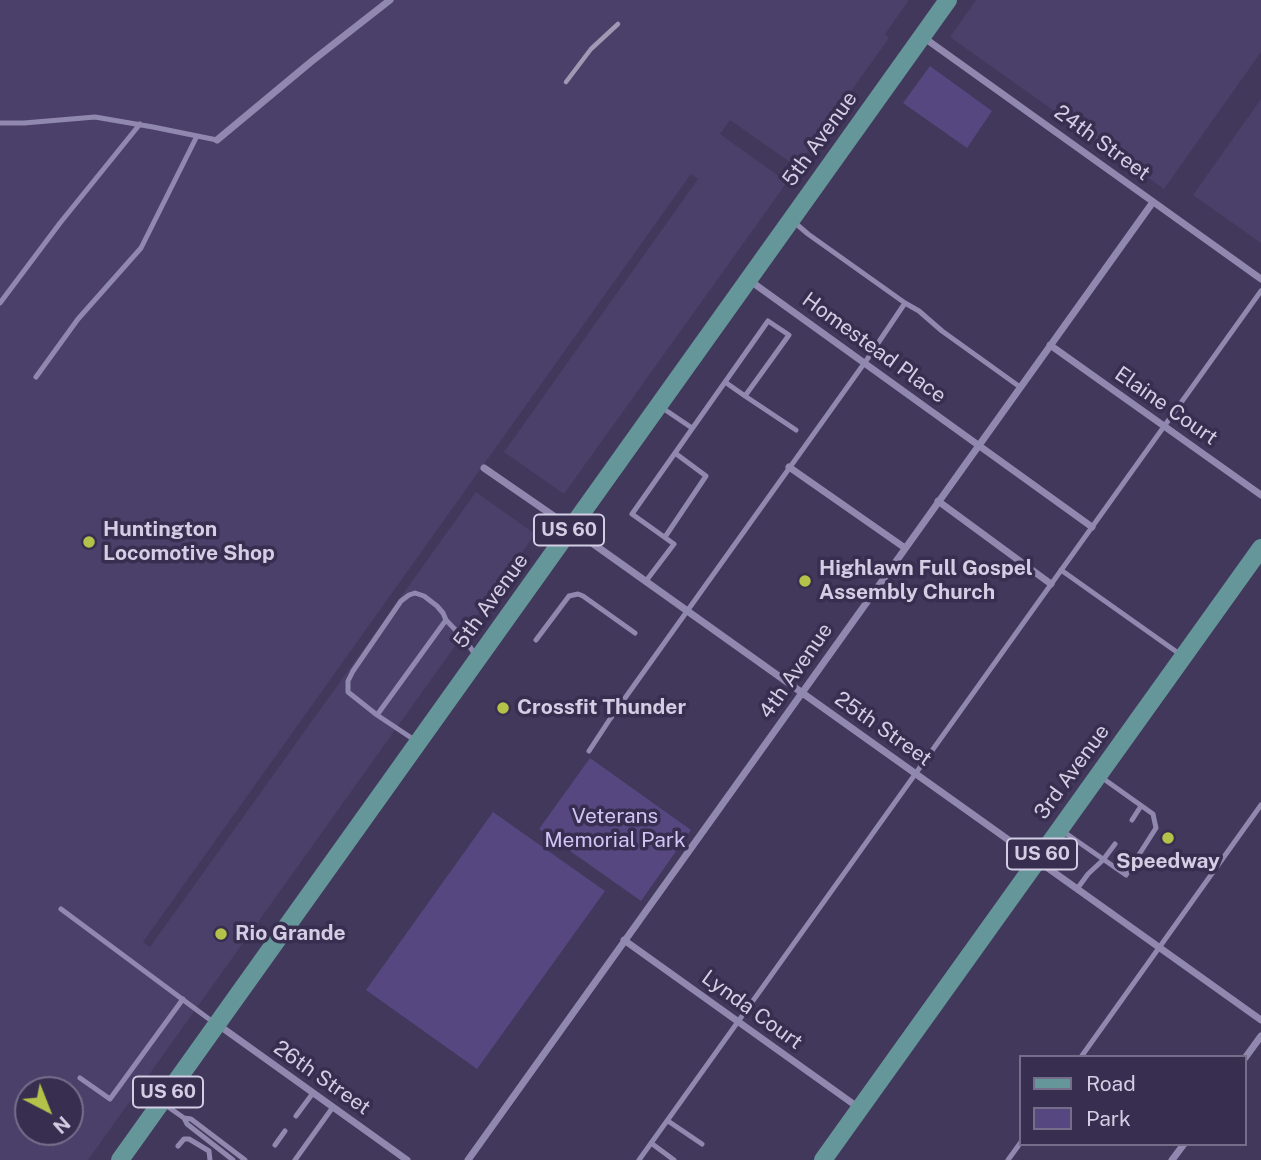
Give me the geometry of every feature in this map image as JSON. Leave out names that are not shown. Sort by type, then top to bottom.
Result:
[{"type":"main road","name":"5th Avenue","points":[[120,1160],[948,0]]},
{"type":"main road","name":"3rd Avenue","points":[[823,1160],[1261,548]]},
{"type":"street","points":[[217,140],[390,0]]},
{"type":"street","name":"24th Street","points":[[922,36],[1261,279]]},
{"type":"street","name":"4th Avenue","points":[[468,1160],[1153,202]]},
{"type":"street","name":"Homestead Place","points":[[749,279],[1092,527]]},
{"type":"street","name":"Elaine Court","points":[[1050,345],[1261,495]]},
{"type":"street","points":[[789,467],[905,548]]},
{"type":"street","name":"25th Street","points":[[484,468],[1261,1020]]},
{"type":"street","points":[[938,501],[1051,584]]},
{"type":"street","name":"Lynda Court","points":[[624,940],[860,1108]]},
{"type":"street","name":"26th Street","points":[[217,1024],[407,1160]]},
{"type":"street","points":[[1247,1055],[1261,1036]]},
{"type":"lane","points":[[0,123],[95,117],[217,140]]},
{"type":"lane","points":[[0,303],[140,124]]},
{"type":"lane","points":[[36,377],[78,319],[141,248],[197,136]]},
{"type":"lane","points":[[792,219],[808,234],[919,311],[1020,387]]},
{"type":"lane","points":[[639,1160],[1261,290]]},
{"type":"lane","points":[[589,751],[905,303]]},
{"type":"lane","points":[[646,581],[674,544],[632,514],[768,321],[789,335],[745,396]]},
{"type":"lane","points":[[725,382],[796,430]]},
{"type":"lane","points":[[659,405],[692,428]]},
{"type":"lane","points":[[665,537],[706,476],[676,453]]},
{"type":"lane","points":[[1061,570],[1183,657]]},
{"type":"lane","points":[[418,742],[348,692],[348,681],[353,671],[401,601],[415,593],[424,596],[443,613],[478,659]]},
{"type":"lane","points":[[536,640],[569,596],[578,594],[635,633]]},
{"type":"lane","points":[[377,715],[446,620]]},
{"type":"lane","points":[[1060,829],[1126,876],[1156,828],[1153,814],[1098,775]]},
{"type":"lane","points":[[1082,1055],[1261,805]]},
{"type":"lane","points":[[1132,820],[1142,806]]},
{"type":"lane","points":[[1077,889],[1115,844]]},
{"type":"lane","points":[[61,909],[217,1024]]},
{"type":"lane","points":[[84,1081],[110,1099],[183,999]]},
{"type":"lane","points":[[296,1116],[313,1093]]},
{"type":"lane","points":[[161,1102],[184,1118],[191,1119],[245,1160]]},
{"type":"lane","points":[[295,1160],[333,1107]]},
{"type":"lane","points":[[184,1118],[187,1124],[233,1160]]},
{"type":"lane","points":[[668,1121],[702,1144]]},
{"type":"lane","points":[[275,1145],[285,1131]]},
{"type":"lane","points":[[178,1146],[184,1139],[189,1139],[209,1151],[210,1160]]},
{"type":"lane","points":[[652,1143],[674,1160]]},
{"type":"lane","points":[[1008,1160],[1020,1143]]},
{"type":"shaded area","points":[[0,0],[909,0],[885,34],[889,38],[797,167],[730,120],[720,134],[787,182],[750,234],[564,494],[504,452],[698,179],[691,174],[143,942],[150,947],[476,492],[535,534],[88,1160],[0,1160]]},
{"type":"shaded area","points":[[976,0],[1261,0],[1261,52],[1164,189],[950,37]]},
{"type":"shaded area","points":[[1261,99],[1261,243],[1193,195]]},
{"type":"green space","points":[[930,66],[992,111],[967,148],[903,103]]},
{"type":"green space","name":"Veterans Memorial Park","points":[[590,758],[691,830],[641,901],[539,829]]},
{"type":"green space","points":[[493,812],[605,891],[477,1069],[366,990]]},
{"type":"railway","points":[[566,82],[591,49],[618,24]]},
{"type":"place","name":"Huntington Locomotive Shop","points":[[89,542]]},
{"type":"place","name":"Highlawn Full Gospel Assembly Church","points":[[805,581]]},
{"type":"place","name":"Crossfit Thunder","points":[[503,708]]},
{"type":"place","name":"Speedway","points":[[1168,838]]},
{"type":"place","name":"Rio Grande","points":[[221,934]]}]
